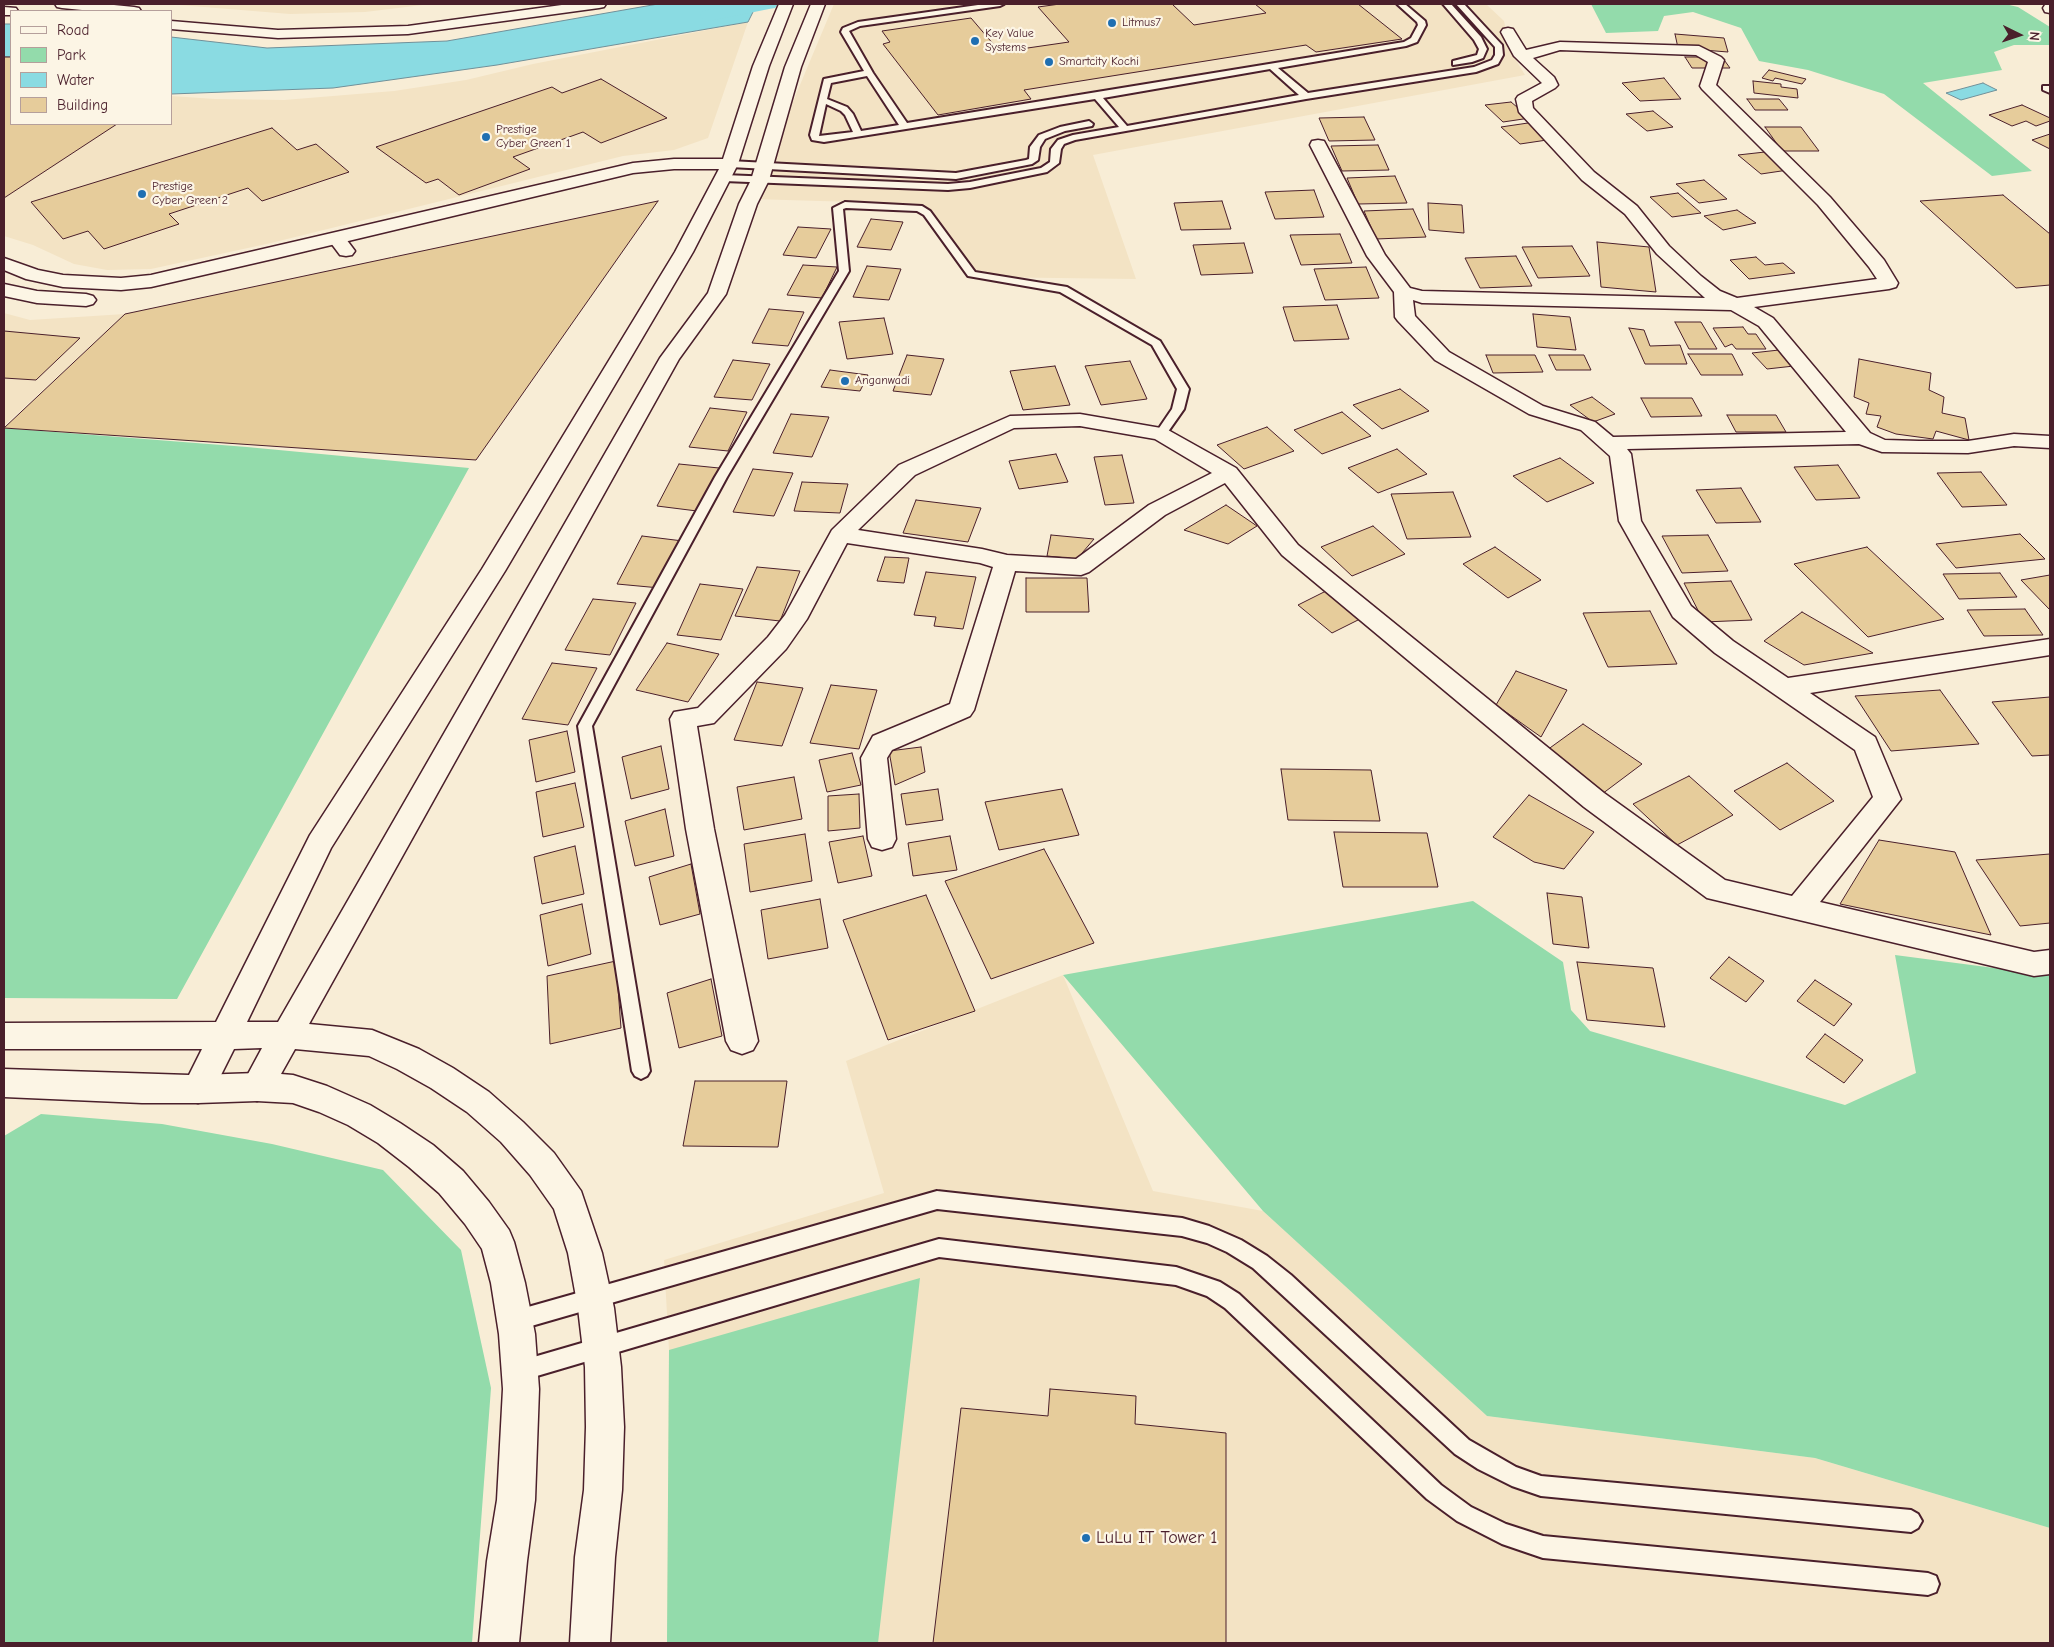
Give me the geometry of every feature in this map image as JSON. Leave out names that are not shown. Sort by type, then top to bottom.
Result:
[{"type":"street","points":[[62,4],[124,10]]},
{"type":"street","points":[[172,15],[269,23],[321,22],[406,18],[504,4]]},
{"type":"street","points":[[172,25],[278,34],[370,32],[408,30],[599,4]]},
{"type":"street","points":[[198,1089],[223,1035],[320,843],[493,570],[684,252],[727,171],[762,66],[786,4]]},
{"type":"street","points":[[257,1087],[670,358],[717,294],[748,204],[762,173],[793,67],[818,4]]},
{"type":"street","points":[[1508,32],[1522,56],[1549,80],[1550,85],[1524,99],[1526,109],[1588,176],[1631,210],[1664,250],[1694,280],[1713,295],[1735,304],[1766,322],[1862,438]]},
{"type":"street","points":[[1403,292],[1422,297],[1735,304],[1889,283],[1877,264],[1824,201],[1708,86],[1716,60],[1699,51],[1560,46],[1522,56]]},
{"type":"street","points":[[1318,145],[1376,256],[1403,292],[1405,317],[1442,356],[1536,410],[1588,426],[1620,454],[1630,521],[1682,611],[1724,646],[1866,744],[1887,799],[1798,909]]},
{"type":"street","points":[[4,263],[33,275],[63,281],[121,284],[151,281],[341,245],[638,180],[727,171]]},
{"type":"street","points":[[4,290],[37,297],[73,300],[108,300],[149,296],[341,245]]},
{"type":"street","points":[[742,1041],[700,828],[684,719],[704,716],[777,643],[795,619],[840,536],[907,470],[1010,422],[1080,420],[1161,434],[1228,473],[1290,550],[1594,800],[1717,890],[2034,964],[2050,962]]},
{"type":"street","points":[[1608,443],[1862,438],[1882,446],[1968,447],[2014,440],[2050,442]]},
{"type":"street","points":[[840,536],[982,556],[1006,563],[1081,567],[1157,510],[1228,473]]},
{"type":"street","points":[[882,839],[874,758],[882,743],[961,710],[1006,563]]},
{"type":"street","points":[[1784,688],[2050,647]]},
{"type":"street","points":[[4,1036],[286,1035],[372,1043],[425,1068],[478,1102],[512,1132],[542,1164],[569,1202],[585,1253],[594,1298],[601,1347],[605,1427],[590,1643]]},
{"type":"street","points":[[4,1084],[142,1089],[257,1087],[293,1089],[327,1100],[359,1115],[390,1133],[422,1156],[451,1182],[477,1213],[497,1242],[508,1283],[520,1371],[520,1443],[516,1500],[507,1561],[499,1643]]},
{"type":"lane","points":[[905,127],[868,73],[845,32],[851,27],[1000,4]]},
{"type":"lane","points":[[868,73],[827,81],[814,135],[816,138],[824,140],[1397,46],[1414,40],[1422,24],[1401,4]]},
{"type":"lane","points":[[1287,90],[1472,60],[1480,56],[1483,49],[1482,44],[1447,4]]},
{"type":"lane","points":[[727,171],[948,187],[970,185],[1044,170],[1054,163],[1056,149],[1064,140],[1306,96],[1476,69],[1495,62],[1499,55],[1499,47],[1460,4]]},
{"type":"lane","points":[[1272,67],[1306,96]]},
{"type":"lane","points":[[1097,96],[1112,120],[1124,128]]},
{"type":"lane","points":[[823,100],[844,109],[849,114],[858,134]]},
{"type":"lane","points":[[727,171],[762,173],[848,172],[956,176],[1029,162],[1033,160],[1035,147],[1042,137],[1063,129],[1112,120]]},
{"type":"lane","points":[[641,1072],[585,726],[721,478],[844,271],[838,208],[845,205],[920,208],[927,213],[972,274],[1063,288],[1156,343],[1183,389],[1178,409],[1161,434]]},
{"type":"lane","points":[[514,1321],[937,1200],[1182,1227],[1209,1235],[1234,1246],[1260,1262],[1284,1282],[1448,1435],[1485,1462],[1512,1476],[1541,1486],[1911,1521]]},
{"type":"lane","points":[[520,1371],[939,1248],[1176,1276],[1213,1289],[1232,1301],[1434,1492],[1464,1514],[1502,1533],[1543,1547],[1928,1584]]},
{"type":"shaded area","points":[[167,4],[431,4],[365,12],[290,14]]},
{"type":"shaded area","points":[[834,4],[1486,4],[1504,21],[1511,52],[1525,75],[1093,155],[1136,279],[979,277],[922,204],[752,199]]},
{"type":"shaded area","points":[[748,22],[708,138],[674,150],[623,156],[271,243],[151,269],[107,270],[74,264],[33,245],[4,236],[4,198],[115,125],[172,125],[172,96],[284,100],[394,91],[466,80],[533,64]]},
{"type":"shaded area","points":[[4,313],[30,320],[125,314],[4,426]]},
{"type":"shaded area","points":[[1063,975],[1153,1191],[1263,1211],[1487,1416],[1815,1458],[2050,1528],[2050,1643],[667,1643],[669,1350],[664,1260],[884,1193],[846,1061]]},
{"type":"green space","points":[[1591,4],[2005,4],[2018,7],[2050,27],[2050,45],[2014,45],[1994,52],[2002,70],[1923,83],[2032,171],[1992,176],[1884,94],[1808,70],[1759,61],[1741,28],[1693,12],[1664,16],[1658,31],[1606,33]]},
{"type":"green space","points":[[4,428],[247,447],[469,468],[177,999],[4,998]]},
{"type":"green space","points":[[1473,901],[1563,962],[1571,1010],[1590,1031],[1845,1105],[1916,1073],[1895,955],[2050,974],[2050,1528],[1815,1458],[1487,1416],[1263,1211],[1063,975]]},
{"type":"green space","points":[[41,1114],[162,1124],[272,1144],[383,1170],[461,1250],[491,1388],[472,1643],[4,1643],[4,1136]]},
{"type":"green space","points":[[920,1278],[878,1643],[667,1643],[669,1350]]},
{"type":"water","points":[[658,4],[757,4],[748,22],[497,65],[333,88],[172,94],[172,37],[267,48],[447,41]]},
{"type":"water","points":[[4,24],[10,24],[10,57],[4,57]]},
{"type":"water","points":[[1983,83],[1997,90],[1961,100],[1946,93]]},
{"type":"building","name":"Smartcity Kochi","points":[[1060,4],[1172,4],[1194,25],[1266,13],[1255,4],[1358,4],[1402,39],[1316,52],[1306,45],[1024,90],[1031,99],[938,115],[883,44],[890,42],[882,31],[971,18],[1000,52],[1069,42],[1038,7]]},
{"type":"building","points":[[1675,34],[1724,38],[1728,52],[1678,48]]},
{"type":"building","points":[[4,57],[10,57],[10,125],[115,125],[4,198]]},
{"type":"building","points":[[1685,57],[1722,57],[1730,68],[1692,68]]},
{"type":"building","points":[[1769,70],[1806,79],[1802,84],[1775,78],[1773,81],[1762,78]]},
{"type":"building","points":[[1664,78],[1681,99],[1640,101],[1622,83]]},
{"type":"building","name":"Prestige Cyber Green 1","points":[[601,79],[667,118],[601,143],[583,132],[513,157],[530,169],[459,195],[438,179],[426,183],[376,147],[552,87],[562,93]]},
{"type":"building","points":[[1753,81],[1781,84],[1781,87],[1797,89],[1798,98],[1754,93]]},
{"type":"building","points":[[1747,99],[1779,99],[1788,110],[1755,110]]},
{"type":"building","points":[[1511,102],[1530,118],[1503,122],[1485,105]]},
{"type":"building","points":[[2022,105],[2050,118],[2050,121],[2036,126],[2026,121],[2012,126],[1989,115]]},
{"type":"building","points":[[1653,111],[1673,127],[1647,131],[1626,114]]},
{"type":"building","points":[[1364,117],[1375,140],[1329,141],[1319,118]]},
{"type":"building","points":[[1528,123],[1547,140],[1520,144],[1501,127]]},
{"type":"building","points":[[1765,127],[1801,127],[1819,151],[1782,151]]},
{"type":"building","name":"Prestige Cyber Green 2","points":[[272,128],[297,150],[316,144],[349,172],[262,201],[248,188],[169,214],[179,224],[104,249],[88,231],[63,239],[31,202]]},
{"type":"building","points":[[2050,134],[2050,149],[2032,140]]},
{"type":"building","points":[[1378,145],[1389,170],[1342,171],[1331,146]]},
{"type":"building","points":[[1765,152],[1788,170],[1761,174],[1738,155]]},
{"type":"building","points":[[1395,176],[1407,203],[1358,204],[1347,178]]},
{"type":"building","points":[[1704,180],[1727,199],[1699,203],[1676,184]]},
{"type":"building","points":[[1314,190],[1324,217],[1275,219],[1265,192]]},
{"type":"building","points":[[1678,193],[1701,213],[1672,217],[1650,197]]},
{"type":"building","points":[[2003,195],[2050,234],[2050,285],[2016,288],[1920,201]]},
{"type":"building","points":[[658,201],[476,460],[4,428],[125,314]]},
{"type":"building","points":[[1222,201],[1231,229],[1181,230],[1174,203]]},
{"type":"building","points":[[1428,203],[1462,205],[1464,233],[1429,230]]},
{"type":"building","points":[[1413,209],[1426,237],[1376,239],[1364,211]]},
{"type":"building","points":[[1737,210],[1756,223],[1723,230],[1704,216]]},
{"type":"building","points":[[871,219],[903,222],[891,250],[857,247]]},
{"type":"building","points":[[798,227],[831,229],[816,258],[783,255]]},
{"type":"building","points":[[1340,234],[1352,263],[1301,265],[1290,235]]},
{"type":"building","points":[[1597,242],[1649,247],[1656,292],[1601,287]]},
{"type":"building","points":[[1244,243],[1253,273],[1201,275],[1193,245]]},
{"type":"building","points":[[1572,246],[1590,276],[1538,278],[1522,247]]},
{"type":"building","points":[[1516,256],[1532,286],[1480,288],[1465,258]]},
{"type":"building","points":[[1756,257],[1765,265],[1783,263],[1795,273],[1749,279],[1730,260]]},
{"type":"building","points":[[803,265],[837,267],[822,298],[787,295]]},
{"type":"building","points":[[867,266],[901,269],[889,300],[853,297]]},
{"type":"building","points":[[1366,267],[1379,298],[1325,300],[1314,269]]},
{"type":"building","points":[[1337,305],[1349,339],[1294,341],[1283,307]]},
{"type":"building","points":[[769,309],[804,312],[788,346],[752,343]]},
{"type":"building","points":[[1533,314],[1570,317],[1576,350],[1537,347]]},
{"type":"building","points":[[884,318],[893,354],[847,359],[839,322]]},
{"type":"building","points":[[1675,322],[1701,322],[1717,349],[1689,349]]},
{"type":"building","points":[[1743,327],[1748,334],[1756,334],[1766,349],[1736,349],[1732,344],[1725,347],[1713,328]]},
{"type":"building","points":[[1629,328],[1644,330],[1650,346],[1680,345],[1687,364],[1645,364]]},
{"type":"building","points":[[4,331],[80,338],[36,380],[4,378]]},
{"type":"building","points":[[1779,350],[1794,366],[1767,369],[1752,353]]},
{"type":"building","points":[[1688,354],[1732,354],[1743,375],[1701,375]]},
{"type":"building","points":[[907,355],[944,359],[931,395],[893,391]]},
{"type":"building","points":[[1486,355],[1535,355],[1543,372],[1493,373]]},
{"type":"building","points":[[1549,355],[1584,355],[1591,370],[1556,370]]},
{"type":"building","points":[[1859,359],[1931,373],[1929,390],[1944,397],[1942,413],[1965,418],[1969,440],[1936,431],[1933,439],[1896,434],[1877,427],[1881,416],[1866,414],[1869,403],[1854,397]]},
{"type":"building","points":[[733,360],[770,364],[752,400],[714,397]]},
{"type":"building","points":[[1130,361],[1147,399],[1101,405],[1085,366]]},
{"type":"building","points":[[1055,366],[1070,405],[1023,410],[1010,371]]},
{"type":"building","name":"Anganwadi","points":[[830,370],[868,375],[860,391],[821,387]]},
{"type":"building","points":[[1400,389],[1429,411],[1382,429],[1353,405]]},
{"type":"building","points":[[1592,397],[1615,414],[1593,422],[1570,405]]},
{"type":"building","points":[[1641,398],[1692,398],[1702,416],[1651,417]]},
{"type":"building","points":[[710,408],[747,412],[728,451],[689,447]]},
{"type":"building","points":[[1342,412],[1371,436],[1322,454],[1294,430]]},
{"type":"building","points":[[791,414],[829,417],[812,457],[773,453]]},
{"type":"building","points":[[1727,415],[1776,415],[1786,432],[1736,432]]},
{"type":"building","points":[[1267,427],[1294,451],[1244,469],[1217,445]]},
{"type":"building","points":[[1397,449],[1427,474],[1378,493],[1348,468]]},
{"type":"building","points":[[1056,454],[1068,482],[1019,489],[1009,461]]},
{"type":"building","points":[[1122,455],[1134,503],[1105,505],[1094,457]]},
{"type":"building","points":[[1560,458],[1594,483],[1547,502],[1513,476]]},
{"type":"building","points":[[679,464],[719,468],[697,511],[657,506]]},
{"type":"building","points":[[1838,465],[1860,498],[1816,500],[1794,467]]},
{"type":"building","points":[[753,469],[793,473],[774,516],[733,512]]},
{"type":"building","points":[[1981,472],[2007,505],[1962,507],[1937,473]]},
{"type":"building","points":[[802,482],[848,484],[840,513],[794,511]]},
{"type":"building","points":[[1741,488],[1761,522],[1716,523],[1696,490]]},
{"type":"building","points":[[1453,492],[1471,537],[1407,539],[1391,494]]},
{"type":"building","points":[[916,500],[981,508],[968,542],[903,533]]},
{"type":"building","points":[[1226,505],[1257,526],[1228,544],[1184,530]]},
{"type":"building","points":[[1373,526],[1405,554],[1352,576],[1321,547]]},
{"type":"building","points":[[2020,534],[2045,559],[1956,568],[1936,544]]},
{"type":"building","points":[[1051,535],[1094,539],[1077,559],[1047,556]]},
{"type":"building","points":[[1708,535],[1728,571],[1682,573],[1662,536]]},
{"type":"building","points":[[642,536],[683,541],[660,588],[617,584]]},
{"type":"building","points":[[1495,547],[1541,580],[1508,598],[1463,564]]},
{"type":"building","points":[[1867,547],[1944,619],[1868,637],[1794,564]]},
{"type":"building","points":[[885,557],[909,558],[904,583],[877,581]]},
{"type":"building","points":[[757,567],[800,571],[780,621],[735,616]]},
{"type":"building","points":[[926,572],[976,577],[963,629],[934,626],[936,617],[914,615]]},
{"type":"building","points":[[2000,573],[2017,597],[1959,599],[1943,574]]},
{"type":"building","points":[[2050,575],[2050,610],[2021,580]]},
{"type":"building","points":[[1026,578],[1087,578],[1089,612],[1026,612]]},
{"type":"building","points":[[1731,581],[1752,620],[1704,622],[1684,583]]},
{"type":"building","points":[[700,584],[743,589],[721,640],[677,635]]},
{"type":"building","points":[[1332,588],[1366,616],[1332,633],[1298,605]]},
{"type":"building","points":[[593,599],[636,603],[610,655],[565,650]]},
{"type":"building","points":[[2025,609],[2043,635],[1984,636],[1967,610]]},
{"type":"building","points":[[1650,611],[1677,664],[1608,667],[1583,613]]},
{"type":"building","points":[[1802,612],[1873,653],[1804,665],[1764,641]]},
{"type":"building","points":[[667,643],[719,654],[688,702],[636,690]]},
{"type":"building","points":[[552,663],[597,668],[568,725],[522,719]]},
{"type":"building","points":[[1516,671],[1567,690],[1541,737],[1496,705]]},
{"type":"building","points":[[757,682],[803,688],[782,746],[734,740]]},
{"type":"building","points":[[831,685],[877,690],[859,749],[810,743]]},
{"type":"building","points":[[1940,690],[1979,744],[1891,751],[1855,696]]},
{"type":"building","points":[[2050,697],[2050,755],[2032,756],[1992,702]]},
{"type":"building","points":[[1583,724],[1642,764],[1594,800],[1536,758]]},
{"type":"building","points":[[567,731],[575,772],[536,782],[529,740]]},
{"type":"building","points":[[661,746],[669,789],[631,799],[622,757]]},
{"type":"building","points":[[921,747],[925,772],[895,785],[889,751]]},
{"type":"building","points":[[852,753],[861,785],[827,792],[819,760]]},
{"type":"building","points":[[1787,763],[1834,801],[1780,830],[1734,791]]},
{"type":"building","points":[[1281,769],[1371,770],[1380,821],[1288,820]]},
{"type":"building","points":[[1689,776],[1733,815],[1677,845],[1633,804]]},
{"type":"building","points":[[794,777],[802,819],[744,830],[737,787]]},
{"type":"building","points":[[575,783],[584,827],[543,837],[536,792]]},
{"type":"building","points":[[938,789],[943,820],[906,825],[901,794]]},
{"type":"building","points":[[1062,789],[1079,835],[999,850],[985,802]]},
{"type":"building","points":[[859,794],[860,828],[828,831],[828,796]]},
{"type":"building","points":[[1529,795],[1594,832],[1564,869],[1534,862],[1493,837]]},
{"type":"building","points":[[665,809],[674,856],[635,866],[625,821]]},
{"type":"building","points":[[1334,832],[1427,833],[1438,887],[1343,887]]},
{"type":"building","points":[[805,834],[812,881],[750,892],[744,844]]},
{"type":"building","points":[[863,836],[872,876],[838,883],[829,842]]},
{"type":"building","points":[[950,836],[957,870],[913,876],[908,843]]},
{"type":"building","points":[[1879,840],[1955,852],[1991,935],[1840,904]]},
{"type":"building","points":[[575,846],[584,894],[542,904],[534,857]]},
{"type":"building","points":[[1044,849],[1094,943],[991,979],[945,881]]},
{"type":"building","points":[[2050,854],[2050,923],[2020,926],[1976,860]]},
{"type":"building","points":[[691,864],[700,914],[660,925],[649,877]]},
{"type":"building","points":[[1547,893],[1582,897],[1589,948],[1553,944]]},
{"type":"building","points":[[926,895],[975,1011],[888,1040],[843,920]]},
{"type":"building","points":[[820,899],[828,948],[768,959],[761,910]]},
{"type":"building","points":[[582,904],[591,954],[548,966],[540,915]]},
{"type":"building","points":[[1729,957],[1764,981],[1746,1002],[1710,978]]},
{"type":"building","points":[[616,961],[621,1028],[550,1044],[547,976]]},
{"type":"building","points":[[1577,962],[1653,968],[1665,1027],[1587,1020]]},
{"type":"building","points":[[711,979],[722,1036],[679,1048],[667,993]]},
{"type":"building","points":[[1815,980],[1852,1004],[1834,1026],[1797,1001]]},
{"type":"building","points":[[1825,1034],[1863,1060],[1844,1083],[1806,1057]]},
{"type":"building","points":[[695,1081],[787,1081],[778,1147],[683,1146]]},
{"type":"building","name":"LuLu IT Tower 1","points":[[1050,1389],[1136,1396],[1135,1424],[1226,1433],[1226,1643],[933,1643],[961,1408],[1048,1416]]},
{"type":"waterway","points":[[709,15],[769,4]]},
{"type":"place","name":"Litmus7","points":[[1112,23]]},
{"type":"place","name":"Key Value Systems","points":[[975,41]]},
{"type":"place","name":"Smartcity Kochi","points":[[1049,62]]},
{"type":"place","name":"Prestige Cyber Green 1","points":[[486,137]]},
{"type":"place","name":"Prestige Cyber Green 2","points":[[142,194]]},
{"type":"place","name":"Anganwadi","points":[[845,381]]},
{"type":"place","name":"LuLu IT Tower 1","points":[[1086,1538]]}]
